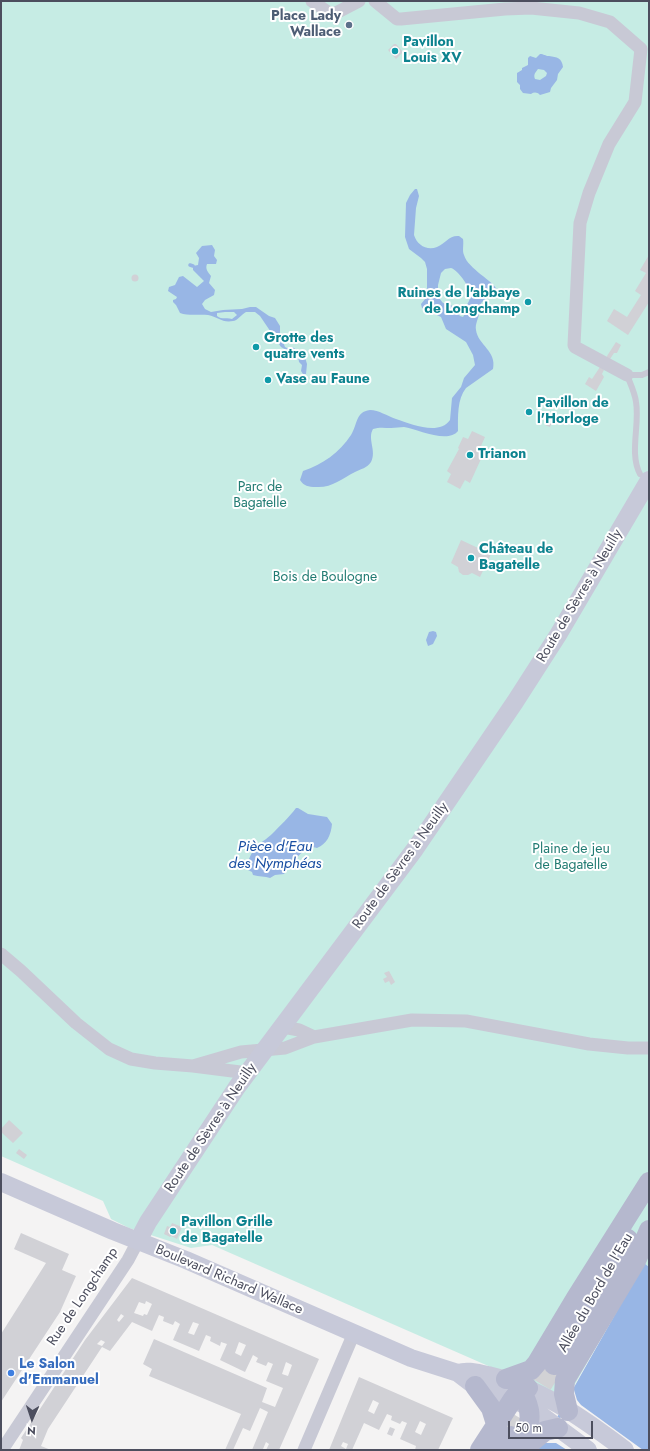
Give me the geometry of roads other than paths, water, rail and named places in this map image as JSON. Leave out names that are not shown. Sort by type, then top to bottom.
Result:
[{"type":"main road","points":[[532,1407],[576,1298],[649,1182]]},
{"type":"main road","name":"Allée du Bord de l'Eau","points":[[532,1407],[649,1201]]},
{"type":"main road","points":[[480,1450],[532,1407],[636,1261],[649,1230]]},
{"type":"main road","points":[[475,1386],[491,1408],[532,1407]]},
{"type":"street","points":[[312,1],[332,15],[359,1]]},
{"type":"street","points":[[375,1],[397,19],[512,8],[531,8],[579,13],[610,22],[641,49],[636,102],[609,144],[589,193],[580,223],[574,345],[575,347],[627,375]]},
{"type":"street","name":"Route de Sèvres à Neuilly","points":[[138,1241],[148,1222],[248,1073],[415,849],[515,702],[558,635],[644,477]]},
{"type":"street","points":[[1,954],[76,1023],[109,1049],[131,1058],[155,1063],[248,1073]]},
{"type":"street","points":[[193,1066],[241,1052],[285,1048],[314,1037],[412,1020],[466,1021],[576,1042],[649,1048]]},
{"type":"street","points":[[283,1026],[299,1030],[314,1037]]},
{"type":"street","name":"Boulevard Richard Wallace","points":[[1,1182],[186,1260],[411,1358],[458,1373],[475,1386],[532,1407]]},
{"type":"street","name":"Rue de Longchamp","points":[[2,1450],[128,1260],[138,1241]]},
{"type":"street","points":[[304,1450],[354,1333]]},
{"type":"street","name":"Boulevard Richard Wallace","points":[[458,1373],[468,1371],[532,1407]]},
{"type":"street","points":[[532,1407],[588,1450]]},
{"type":"street","points":[[532,1407],[625,1450]]},
{"type":"lane","points":[[644,477],[637,470],[635,451],[636,402],[627,375],[642,375],[649,372]]},
{"type":"water","points":[[540,54],[543,54],[557,58],[562,62],[563,67],[558,74],[557,80],[550,92],[540,95],[538,93],[523,93],[517,82],[517,73],[528,65],[528,58],[530,56],[536,58]],"holes":[[[538,69],[544,70],[547,73],[546,76],[540,80],[535,79],[534,77]]]},
{"type":"water","points":[[415,189],[417,189],[419,196],[416,208],[414,235],[417,242],[426,248],[433,248],[453,237],[459,236],[463,239],[463,253],[466,260],[475,270],[495,286],[497,290],[481,304],[476,324],[477,335],[492,357],[494,363],[493,369],[466,388],[463,392],[459,408],[458,431],[453,435],[432,435],[404,427],[373,429],[371,437],[373,458],[368,466],[332,485],[322,487],[306,486],[300,480],[303,471],[324,461],[336,452],[351,435],[359,416],[365,411],[377,411],[417,426],[432,428],[445,425],[450,420],[452,398],[461,387],[464,378],[475,365],[473,355],[466,342],[446,329],[441,317],[422,308],[421,304],[426,298],[427,293],[427,269],[425,262],[409,249],[405,237],[406,203]],"holes":[[[445,269],[454,269],[464,280],[470,294],[470,299],[466,306],[467,310],[463,317],[460,316],[451,305],[443,303],[439,298],[438,293],[441,273]]]},
{"type":"water","points":[[212,245],[215,250],[214,256],[217,260],[216,264],[207,264],[206,266],[211,276],[209,283],[215,290],[214,295],[205,300],[202,304],[205,309],[211,312],[256,307],[269,316],[275,318],[280,326],[280,334],[285,347],[289,349],[292,347],[304,354],[307,364],[306,374],[303,374],[301,371],[302,365],[299,362],[298,356],[281,347],[260,316],[255,312],[246,312],[235,321],[223,321],[208,315],[180,313],[173,302],[173,300],[177,297],[168,291],[169,287],[175,285],[179,277],[183,276],[197,287],[204,281],[193,270],[193,266],[198,265],[199,258],[196,253],[202,246]],"holes":[[[234,312],[237,315],[232,319],[217,316],[217,313]]]},
{"type":"water","points":[[429,632],[436,632],[437,636],[433,644],[428,646],[426,640]]},
{"type":"water","name":"Pièce d'Eau des Nymphéas","points":[[296,808],[308,814],[327,817],[332,824],[328,839],[317,848],[312,847],[303,852],[284,874],[275,875],[270,878],[253,875],[252,872],[248,870],[251,865],[249,859],[254,850],[288,818]]},
{"type":"water","points":[[644,1263],[649,1267],[649,1450],[534,1450],[546,1437]]},
{"type":"tunnel","points":[[511,1436],[554,1365]]},
{"type":"place","name":"Place Lady Wallace","points":[[349,25]]},
{"type":"place","name":"Pavillon Louis XV","points":[[395,51]]},
{"type":"place","name":"Ruines de l'abbaye de Longchamp","points":[[528,302]]},
{"type":"place","name":"Grotte des quatre vents","points":[[256,347]]},
{"type":"place","name":"Vase au Faune","points":[[268,380]]},
{"type":"place","name":"Pavillon de l'Horloge","points":[[529,412]]},
{"type":"place","name":"Trianon","points":[[470,455]]},
{"type":"place","name":"Château de Bagatelle","points":[[471,558]]},
{"type":"place","name":"Pavillon Grille de Bagatelle","points":[[173,1231]]},
{"type":"place","name":"Le Salon d'Emmanuel","points":[[11,1373]]},
{"type":"park label","name":"Parc de Bagatelle","points":[[260,496]]},
{"type":"park label","name":"Bois de Boulogne","points":[[325,578]]},
{"type":"park label","name":"Plaine de jeu de Bagatelle","points":[[571,858]]}]
